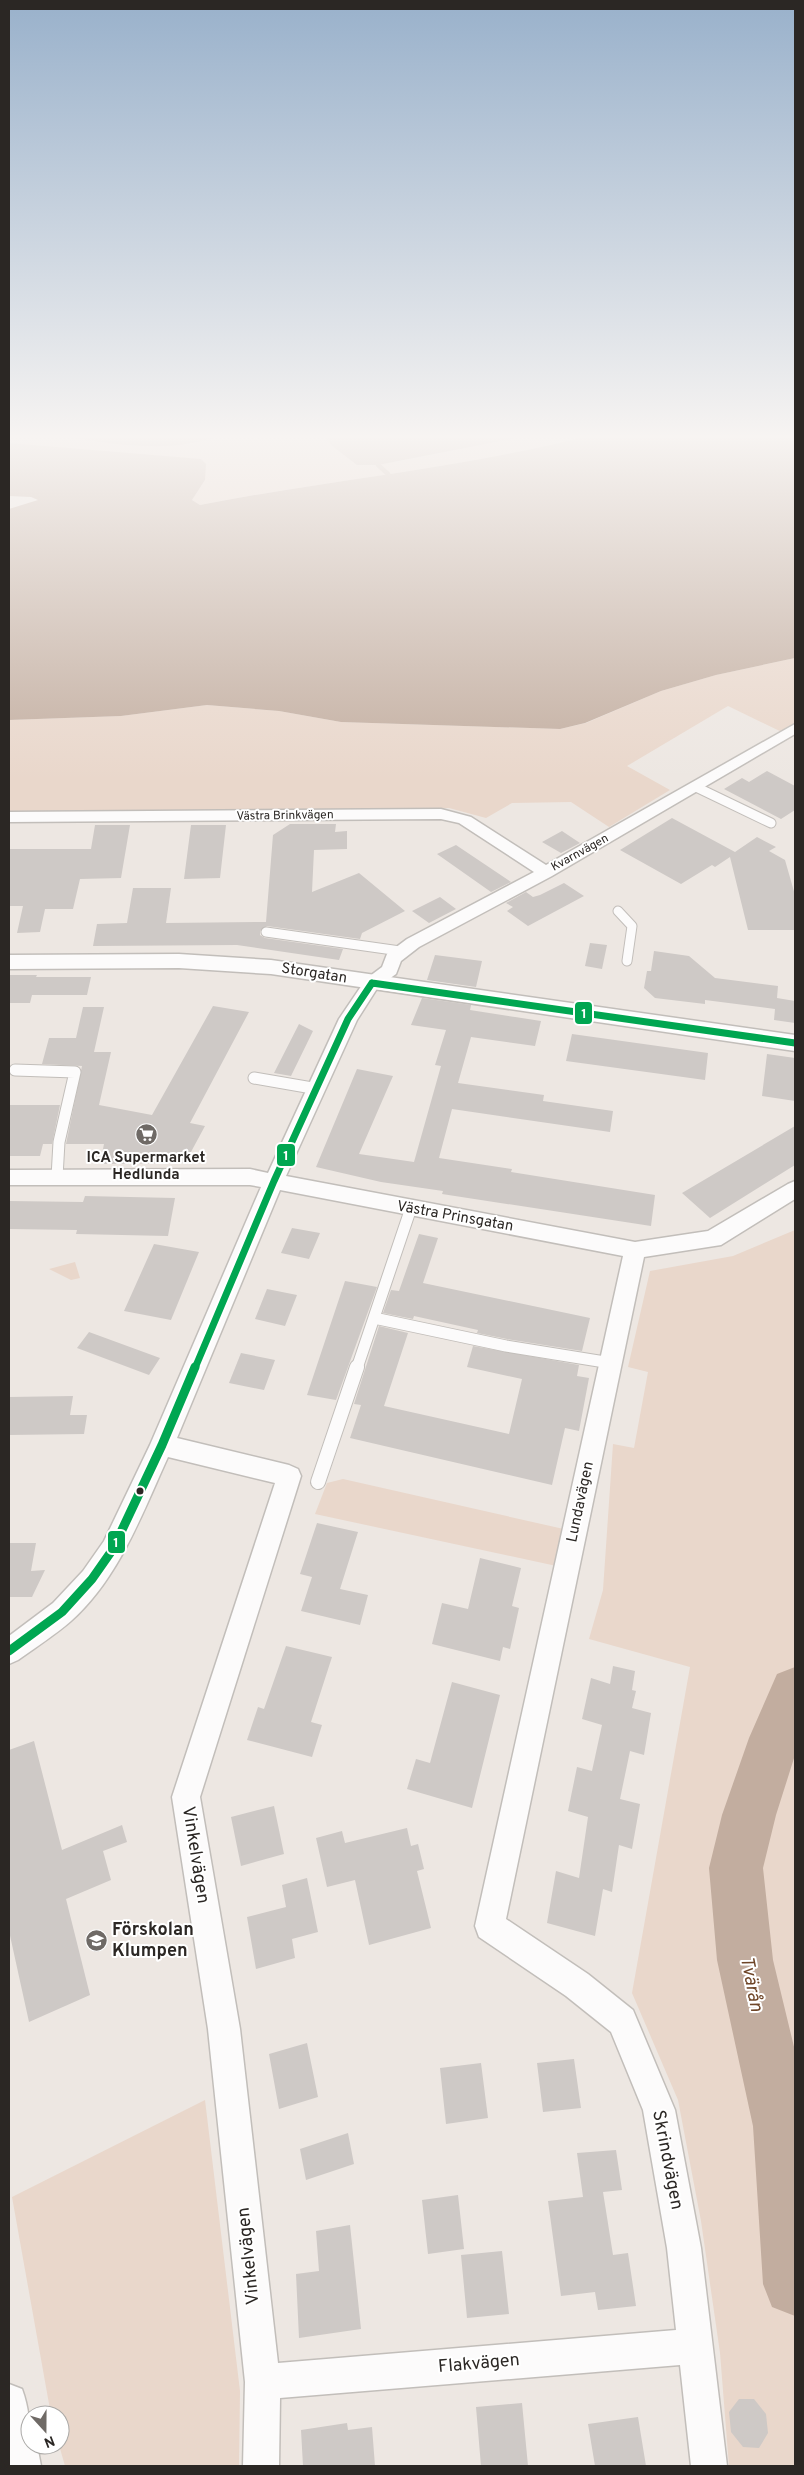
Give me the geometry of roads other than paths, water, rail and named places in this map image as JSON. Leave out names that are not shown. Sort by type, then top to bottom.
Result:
[{"type":"street","name":"Kvarnvägen","points":[[400,951],[546,872],[696,787],[795,728]]},
{"type":"street","name":"Västra Brinkvägen","points":[[9,817],[442,814],[465,820],[546,872]]},
{"type":"street","points":[[9,1651],[62,1612],[92,1579],[113,1549],[162,1445],[274,1182],[318,1089],[348,1019],[372,983],[390,970],[393,958],[400,951]]},
{"type":"street","name":"Storgatan","points":[[9,962],[208,962],[271,967],[795,1043]]},
{"type":"street","name":"Västra Prinsgatan","points":[[9,1177],[216,1172],[635,1250]]},
{"type":"street","points":[[635,1250],[713,1239],[795,1189]]},
{"type":"street","name":"Lundavägen","points":[[490,1926],[635,1250]]},
{"type":"street","name":"Vinkelvägen","points":[[162,1445],[289,1476],[186,1797],[224,2029],[263,2382],[261,2466]]},
{"type":"street","name":"Skrindvägen","points":[[490,1926],[578,1985],[622,2021],[659,2110],[684,2248],[708,2466]]},
{"type":"street","name":"Flakvägen","points":[[263,2382],[695,2346]]},
{"type":"street","points":[[9,2402],[24,2466]]},
{"type":"lane","points":[[696,787],[771,823]]},
{"type":"lane","points":[[618,911],[632,926],[627,961]]},
{"type":"lane","points":[[266,932],[400,951]]},
{"type":"lane","points":[[15,1070],[75,1072],[59,1142],[57,1177]]},
{"type":"lane","points":[[254,1078],[318,1089]]},
{"type":"lane","points":[[318,1482],[411,1208]]},
{"type":"lane","points":[[374,1318],[506,1346],[611,1363]]},
{"type":"waterway","name":"Tvärån","points":[[795,1691],[775,1738],[749,1815],[736,1868],[745,1960],[783,2126],[795,2284]]},
{"type":"place","name":"ICA Supermarket Hedlunda","points":[[146,1135]]},
{"type":"place","name":"Förskolan Klumpen","points":[[96,1940]]}]
